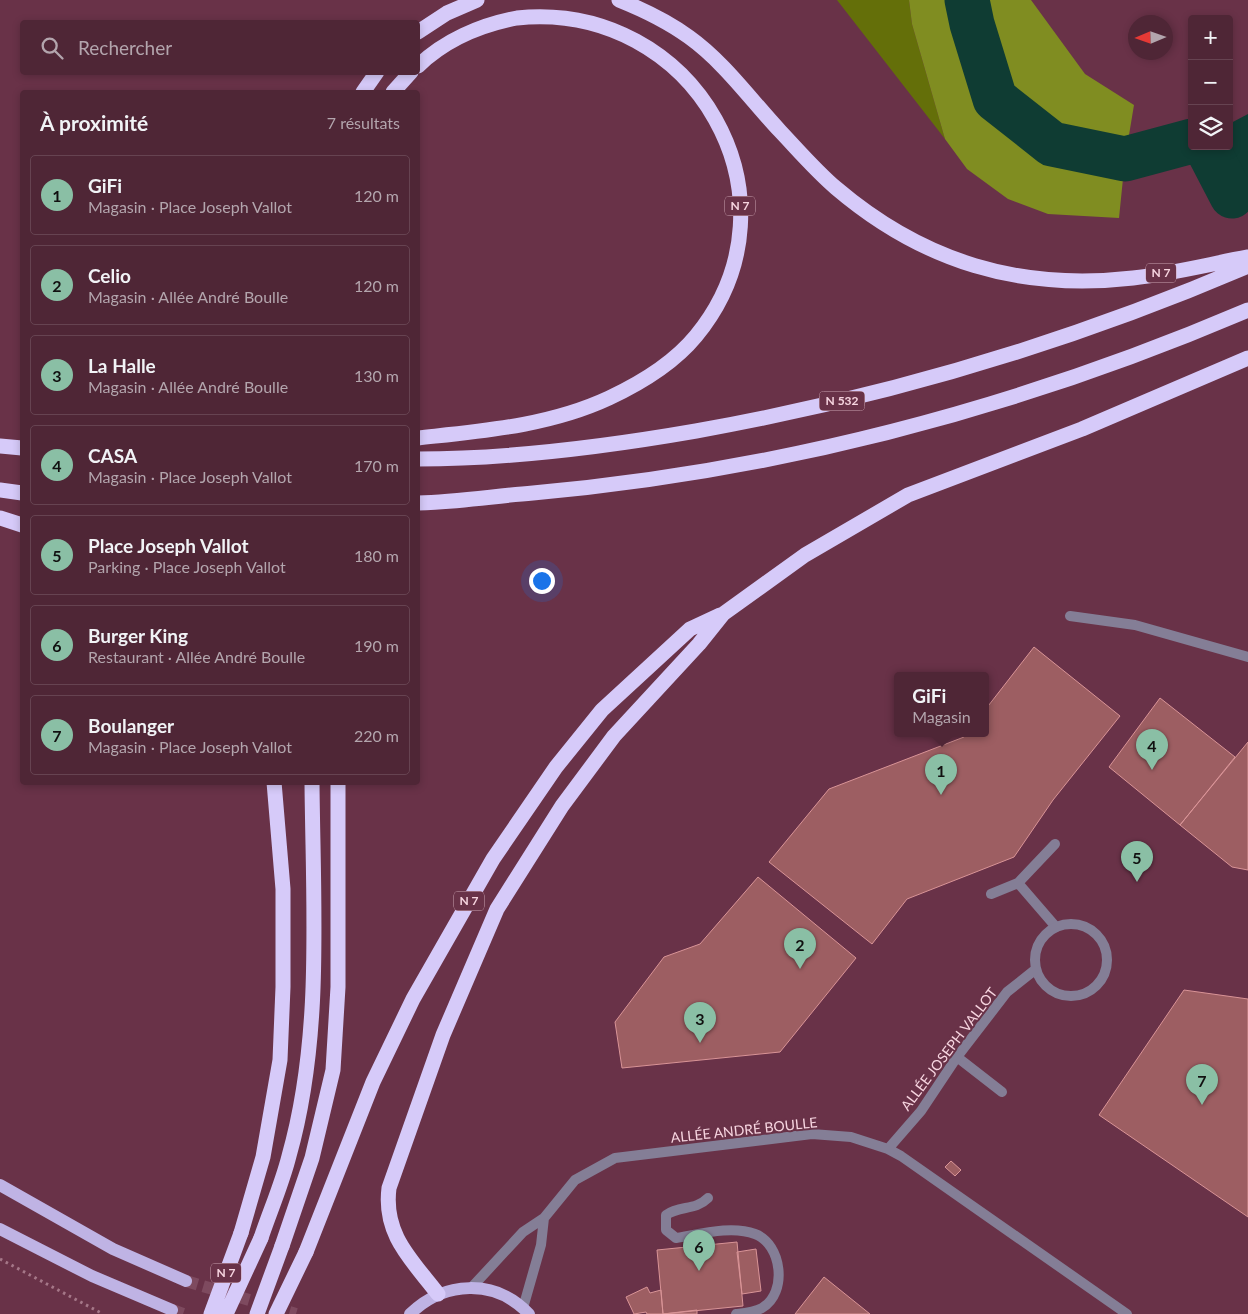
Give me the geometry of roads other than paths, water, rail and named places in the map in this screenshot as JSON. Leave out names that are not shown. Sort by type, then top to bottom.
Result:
[{"type":"highway","points":[[420,31],[447,14],[477,0]]},
{"type":"highway","name":"N 7","points":[[619,0],[666,21],[709,54],[835,187],[866,212],[926,248],[955,260],[1015,276],[1072,281],[1135,278],[1248,257]]},
{"type":"highway","name":"N 7","points":[[420,64],[450,42],[479,28],[531,16],[583,18],[626,29],[674,60],[707,97],[728,140],[735,162],[740,185],[741,209],[737,251],[722,296],[697,335],[662,368],[608,398],[550,419],[506,428],[420,438]]},
{"type":"highway","points":[[364,90],[375,75]]},
{"type":"highway","points":[[395,90],[408,75]]},
{"type":"highway","name":"N 532","points":[[420,460],[549,452],[638,440],[742,423],[846,400],[1033,348],[1127,314],[1248,266]]},
{"type":"highway","points":[[420,503],[581,489],[683,474],[784,456],[871,437],[1063,381],[1154,348],[1248,310]]},
{"type":"highway","name":"N 7","points":[[276,1314],[306,1252],[373,1082],[413,998],[493,859],[556,767],[602,710],[690,629],[723,614],[805,555],[908,495],[1082,429],[1248,358]]},
{"type":"highway","points":[[0,446],[20,448]]},
{"type":"highway","points":[[0,490],[20,493]]},
{"type":"highway","points":[[0,518],[20,524]]},
{"type":"highway","name":"N 7","points":[[438,1294],[406,1253],[389,1222],[387,1205],[389,1188],[443,1035],[497,909],[562,806],[614,736],[699,644],[723,614]]},
{"type":"highway","name":"N 7","points":[[211,1314],[241,1233],[263,1157],[280,1060],[283,987],[282,889],[274,785]]},
{"type":"highway","name":"N 7","points":[[226,1314],[261,1238],[289,1156],[302,1094],[311,1015],[312,785]]},
{"type":"highway","points":[[257,1314],[312,1158],[333,1070],[338,987],[338,785]]},
{"type":"main road","points":[[0,1185],[113,1249],[186,1281]]},
{"type":"main road","points":[[0,1229],[92,1276],[172,1310]]},
{"type":"main road","points":[[410,1314],[421,1303],[438,1294],[472,1287],[490,1290],[508,1297],[526,1311]]},
{"type":"street","points":[[1070,616],[1135,625],[1248,657]]},
{"type":"street","points":[[991,894],[1018,883],[1055,844]]},
{"type":"street","points":[[1018,883],[1056,927]]},
{"type":"street","points":[[1068,924],[1081,925],[1092,930],[1099,938],[1107,957],[1103,977],[1096,987],[1085,994],[1073,997],[1060,995],[1049,990],[1041,980],[1036,969],[1035,956],[1038,944],[1046,934],[1056,927],[1068,924]]},
{"type":"street","name":"ALLÉE JOSEPH VALLOT","points":[[888,1149],[921,1111],[957,1057],[1007,992],[1036,969]]},
{"type":"street","points":[[957,1057],[1002,1092]]},
{"type":"street","name":"ALLÉE ANDRÉ BOULLE","points":[[472,1287],[523,1232],[544,1218],[576,1180],[615,1158],[812,1134],[851,1137],[888,1149],[1127,1314]]},
{"type":"street","points":[[708,1198],[700,1206],[678,1210],[666,1215],[666,1230],[676,1238],[741,1230],[757,1234],[773,1250],[777,1263],[776,1290],[770,1300],[763,1308],[736,1314]]},
{"type":"street","points":[[526,1311],[541,1245],[544,1218]]},
{"type":"waterway","points":[[967,0],[972,24],[995,99],[1052,144],[1125,159],[1188,142]]},
{"type":"waterway","points":[[1208,150],[1232,196]]},
{"type":"tunnel","points":[[186,1281],[296,1314]]},
{"type":"tunnel","points":[[172,1310],[183,1314]]},
{"type":"place","name":"CASA","points":[[1152,770]]},
{"type":"place","name":"GiFi","points":[[941,795]]},
{"type":"place","name":"Place Joseph Vallot","points":[[1137,882]]},
{"type":"place","name":"Celio","points":[[800,969]]},
{"type":"place","name":"La Halle","points":[[700,1043]]},
{"type":"place","name":"Boulanger","points":[[1202,1105]]},
{"type":"place","name":"Burger King","points":[[699,1271]]}]
